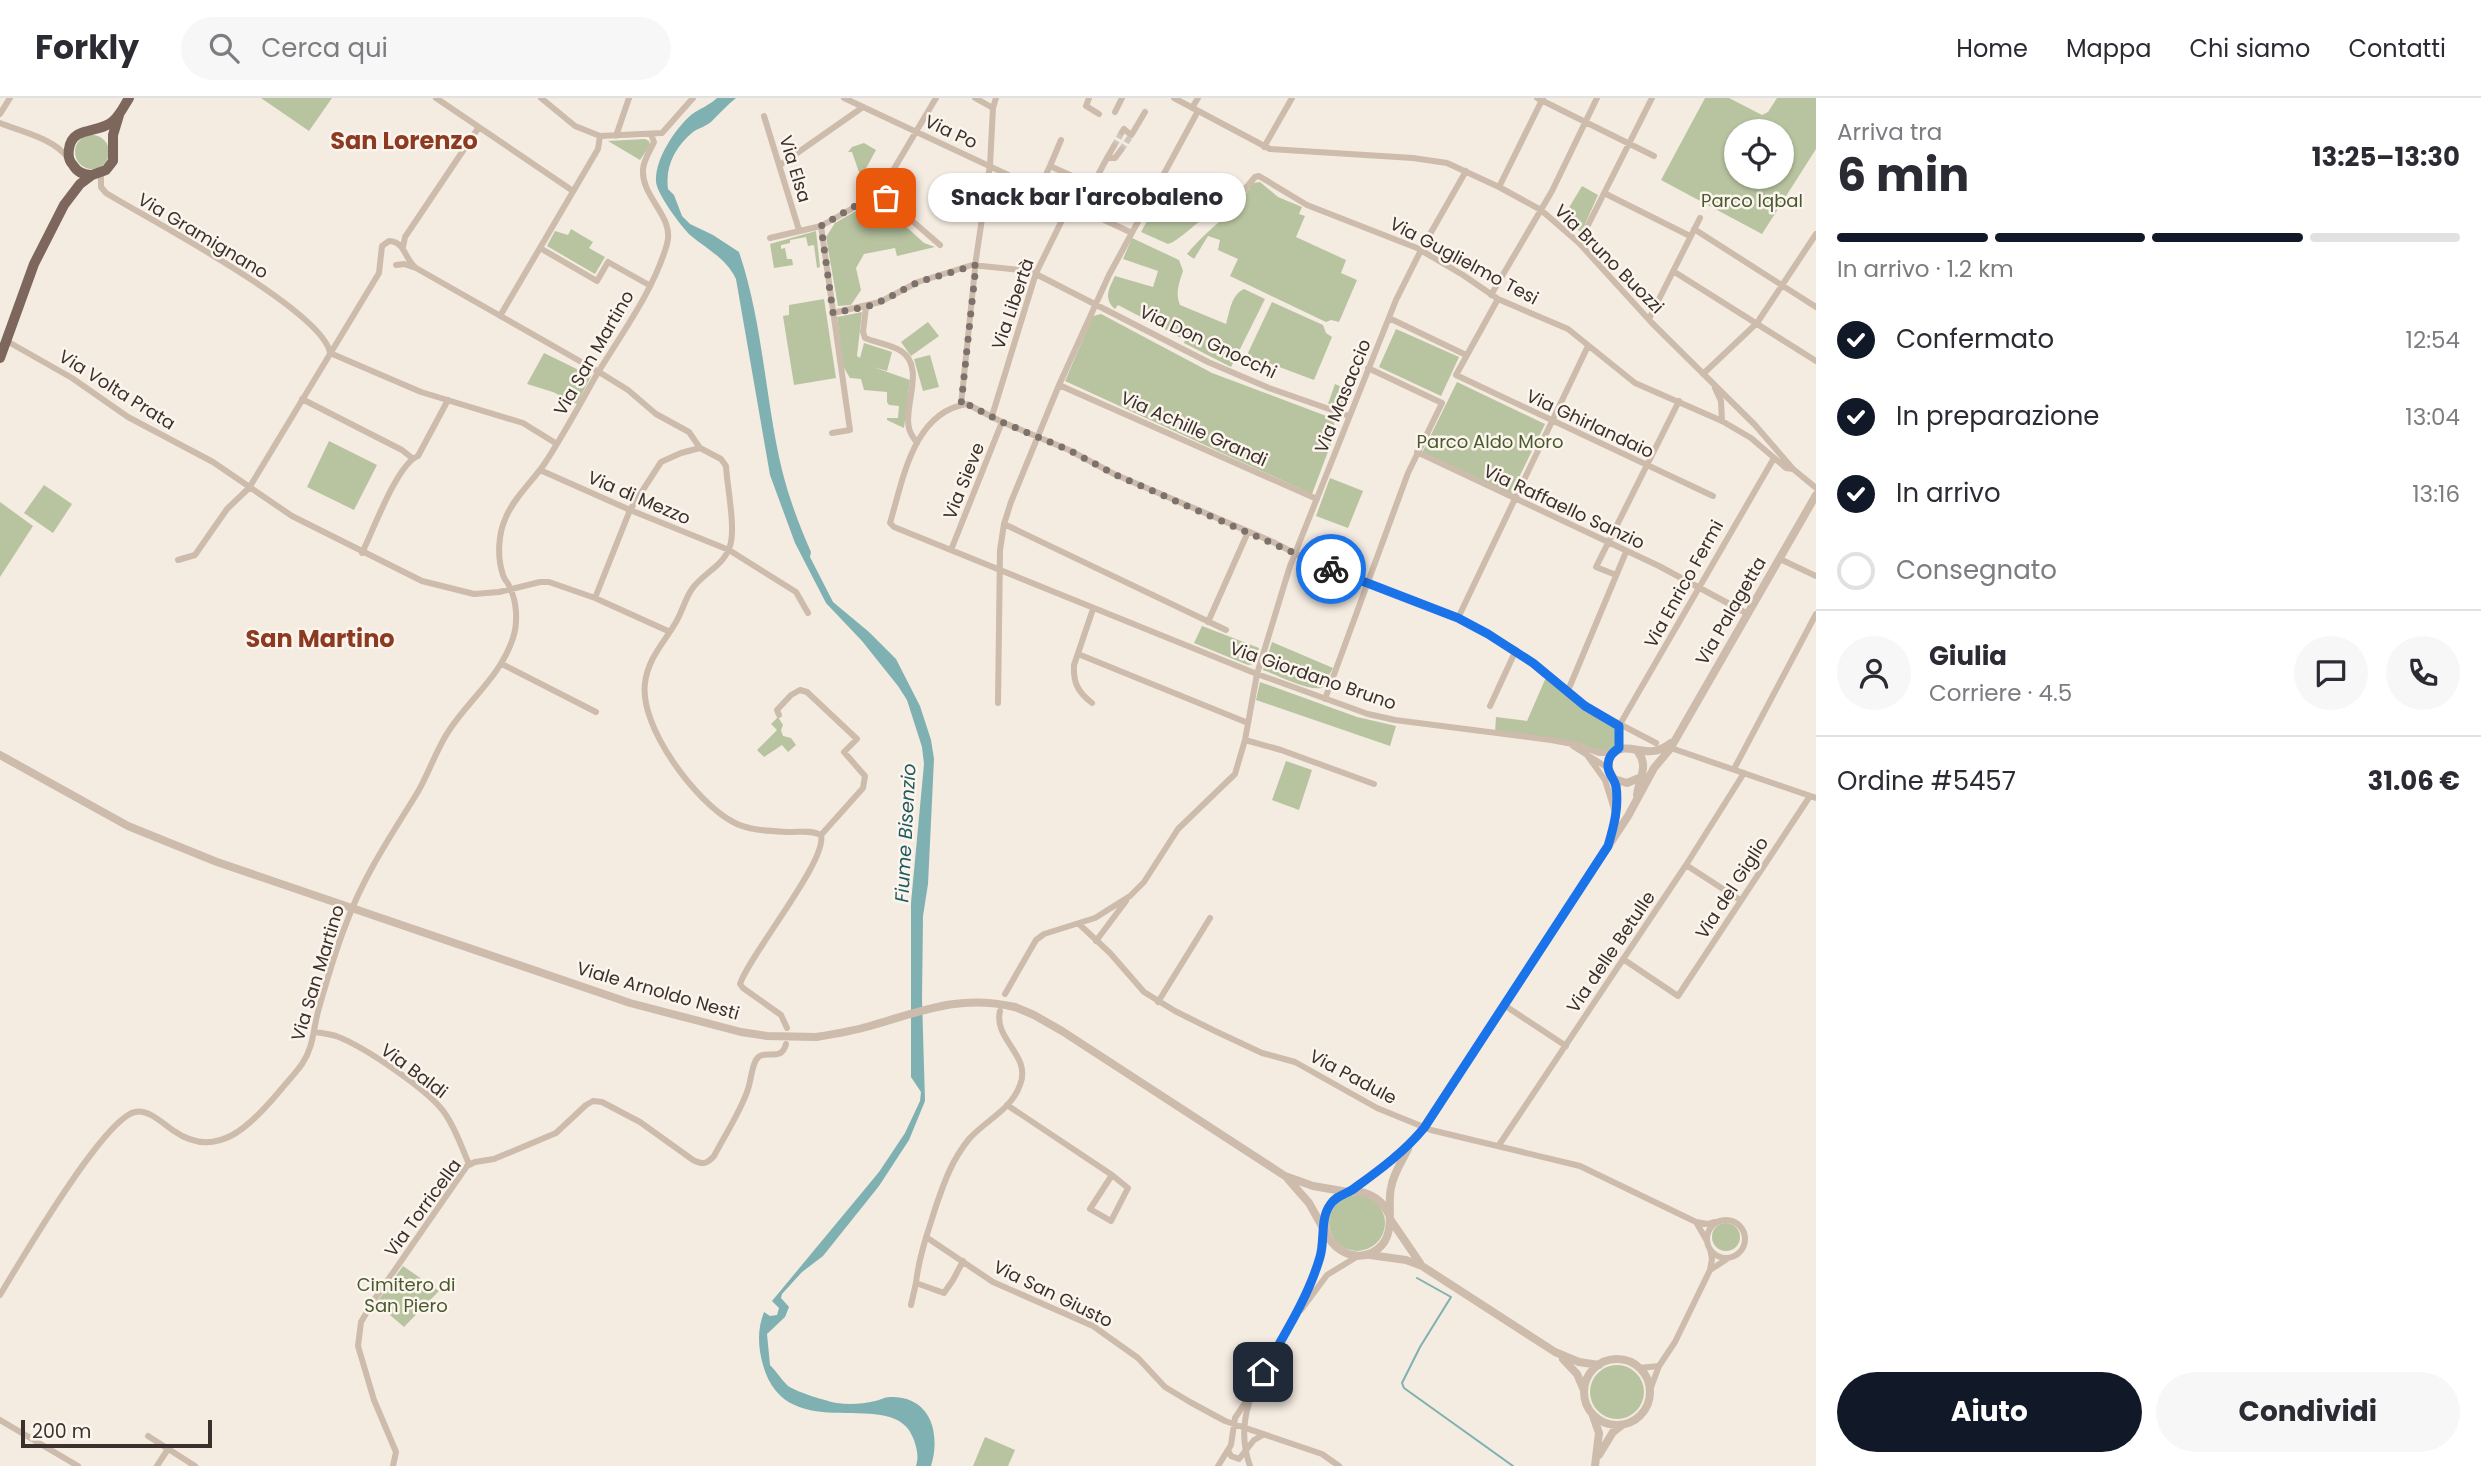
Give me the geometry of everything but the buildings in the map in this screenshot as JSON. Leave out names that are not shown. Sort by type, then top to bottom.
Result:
[{"type":"main road","points":[[66,201],[72,163],[69,150],[72,141],[83,131],[108,125],[119,115],[129,98]]},
{"type":"main road","points":[[0,358],[43,242],[66,201],[80,184],[113,161],[113,144],[119,115]]},
{"type":"main road","points":[[94,130],[106,135],[113,144]]},
{"type":"main road","points":[[72,163],[84,174],[96,174]]},
{"type":"street","points":[[0,114],[10,98]]},
{"type":"street","points":[[436,98],[573,191]]},
{"type":"street","points":[[541,98],[575,126],[600,136],[663,132],[693,98]]},
{"type":"street","points":[[616,136],[629,98]]},
{"type":"street","name":"Via Po","points":[[844,98],[1130,232]]},
{"type":"street","points":[[770,238],[821,226],[879,192],[936,98]]},
{"type":"street","points":[[975,98],[993,108]]},
{"type":"street","points":[[961,405],[996,98]]},
{"type":"street","points":[[1088,98],[1086,106],[1099,114]]},
{"type":"street","points":[[1115,112],[1122,98]]},
{"type":"street","name":"Via Bruno Buozzi","points":[[1174,98],[1195,112],[1264,147],[1289,152],[1420,159],[1447,163],[1541,210],[1579,243],[1649,319],[1746,416],[1793,469],[1816,488]]},
{"type":"street","points":[[998,703],[1000,570],[1004,524],[1010,502],[1096,303],[1130,232],[1195,112],[1198,98]]},
{"type":"street","points":[[1264,147],[1292,98]]},
{"type":"street","points":[[1389,318],[1466,355],[1597,98]]},
{"type":"street","points":[[1579,243],[1652,98]]},
{"type":"street","points":[[1499,187],[1541,99],[1654,156]]},
{"type":"street","points":[[780,165],[863,107]]},
{"type":"street","points":[[1122,132],[1124,129],[1131,135],[1145,112]]},
{"type":"street","name":"Via Elsa","points":[[764,116],[799,230]]},
{"type":"street","points":[[0,123],[47,141],[59,144],[72,141]]},
{"type":"street","points":[[379,273],[401,261],[405,237],[479,127]]},
{"type":"street","name":"Via San Martino","points":[[0,1295],[66,1189],[104,1139],[128,1115],[135,1112],[146,1113],[190,1141],[220,1141],[251,1122],[303,1062],[315,1032],[320,1003],[352,908],[383,846],[419,791],[448,732],[502,664],[515,629],[515,609],[511,589],[505,579],[500,550],[503,524],[515,500],[557,444],[599,372],[649,285],[669,236],[665,220],[645,185],[644,164],[654,142],[651,134]]},
{"type":"street","points":[[500,316],[599,148],[600,136]]},
{"type":"street","points":[[1039,189],[1061,140]]},
{"type":"street","points":[[47,141],[72,163]]},
{"type":"street","points":[[1080,209],[1107,158],[1117,148]]},
{"type":"street","points":[[1050,166],[1092,185]]},
{"type":"street","name":"Via Masaccio","points":[[1295,554],[1389,318],[1420,250],[1466,171]]},
{"type":"street","name":"Via Gramignano","points":[[96,174],[106,193],[261,286],[316,329],[326,340],[330,354]]},
{"type":"street","name":"Via Guglielmo Tesi","points":[[1160,178],[1223,210],[1230,207],[1255,177],[1259,176],[1307,205],[1420,250],[1474,281],[1495,297],[1568,329],[1635,383],[1722,422]]},
{"type":"street","points":[[879,192],[940,245]]},
{"type":"street","points":[[1604,193],[1692,232],[1816,307]]},
{"type":"street","name":"Via Libertà","points":[[992,416],[1036,273],[1070,204]]},
{"type":"street","points":[[1649,319],[1700,218]]},
{"type":"street","points":[[821,226],[850,430],[831,433]]},
{"type":"street","points":[[1703,374],[1757,323],[1816,234]]},
{"type":"street","points":[[177,560],[195,555],[227,509],[249,488],[379,273],[380,248],[384,243],[405,237]]},
{"type":"street","points":[[396,241],[406,259],[415,268]]},
{"type":"street","points":[[540,248],[597,281],[608,262],[649,285]]},
{"type":"street","points":[[380,257],[386,264],[404,264],[415,268],[599,372],[628,390],[656,414],[689,432],[700,448],[721,458],[726,466],[732,533],[729,550],[723,560],[700,579],[690,592],[675,624],[668,631],[649,665],[644,691],[652,720],[679,772],[712,805],[737,824],[767,831],[810,832],[821,835]]},
{"type":"street","points":[[833,313],[866,307],[918,282],[976,265]]},
{"type":"street","name":"Via Don Gnocchi","points":[[976,265],[1036,273],[1208,362],[1349,416]]},
{"type":"street","points":[[1673,271],[1816,361]]},
{"type":"street","points":[[866,307],[863,332],[865,338],[900,350],[907,358],[914,383],[908,426],[917,443],[936,416],[967,404],[1114,474],[1295,554],[1458,618],[1516,650],[1567,693],[1619,726],[1657,743]]},
{"type":"street","name":"Via Volta Prata","points":[[5,340],[72,378],[128,417],[213,462],[292,516],[362,553],[434,586],[474,594],[511,589]]},
{"type":"street","points":[[1458,618],[1588,346]]},
{"type":"street","points":[[330,354],[421,392],[523,423],[557,444]]},
{"type":"street","name":"Via Ghirlandaio","points":[[1466,355],[1456,375],[1713,496]]},
{"type":"street","points":[[1325,699],[1417,453],[1442,403],[1368,368]]},
{"type":"street","name":"Via Bruno Buozzi","points":[[1712,383],[1721,401],[1722,422],[1752,439],[1786,468],[1793,469]]},
{"type":"street","name":"Via Achille Grandi","points":[[1059,385],[1317,499]]},
{"type":"street","points":[[302,398],[402,450],[412,458]]},
{"type":"street","points":[[362,553],[396,481],[412,458],[418,456],[448,400]]},
{"type":"street","points":[[1616,575],[1596,567],[1679,401]]},
{"type":"street","points":[[1721,411],[1727,405],[1736,406]]},
{"type":"street","points":[[1739,431],[1747,426],[1746,416]]},
{"type":"street","name":"Via Sieve","points":[[951,550],[1002,422]]},
{"type":"street","name":"Via Giordano Bruno","points":[[917,443],[890,523],[894,527],[1093,609],[1325,699],[1395,720],[1550,740],[1603,754],[1616,751]]},
{"type":"street","points":[[595,598],[630,510],[661,462],[700,448]]},
{"type":"street","name":"Via Raffaello Sanzio","points":[[1417,453],[1699,587],[1748,614]]},
{"type":"street","name":"Via Enrico Fermi","points":[[1619,726],[1774,458]]},
{"type":"street","name":"Via di Mezzo","points":[[540,470],[729,550],[796,592],[807,613]]},
{"type":"street","name":"Via Palagetta","points":[[1295,1316],[1327,1275],[1358,1256],[1378,1249],[1385,1240],[1392,1184],[1412,1143],[1608,846],[1637,801],[1654,768],[1671,747],[1816,495]]},
{"type":"street","points":[[1004,524],[1226,630]]},
{"type":"street","points":[[1208,622],[1248,532]]},
{"type":"street","points":[[1276,544],[1285,553],[1290,566]]},
{"type":"street","points":[[1567,693],[1626,552]]},
{"type":"street","points":[[1096,940],[1144,882],[1178,829],[1235,774],[1245,740],[1257,674],[1295,554]]},
{"type":"street","points":[[1780,559],[1816,576]]},
{"type":"street","name":"Via San Martino","points":[[500,592],[505,579]]},
{"type":"street","points":[[511,589],[549,582],[595,598],[668,631]]},
{"type":"street","points":[[1092,703],[1079,692],[1074,682],[1074,665],[1093,609]]},
{"type":"street","points":[[1734,769],[1816,614]]},
{"type":"street","points":[[1490,706],[1516,650]]},
{"type":"street","points":[[1078,654],[1248,723]]},
{"type":"street","points":[[502,664],[596,712]]},
{"type":"street","points":[[779,715],[778,710],[791,695],[800,690],[807,692],[857,738],[844,752],[865,776],[863,788],[821,835],[822,844],[803,881],[740,984],[781,1015],[788,1028]]},
{"type":"street","points":[[1616,751],[1619,726]]},
{"type":"street","points":[[1245,740],[1282,750],[1374,784]]},
{"type":"street","name":"Via Giordano Bruno","points":[[1573,746],[1608,768]]},
{"type":"street","points":[[1608,768],[1609,760],[1616,751],[1626,747],[1638,752],[1671,747],[1813,797]]},
{"type":"street","name":"Via Palagetta","points":[[1637,801],[1639,778],[1644,769],[1671,747]]},
{"type":"street","points":[[1638,752],[1644,769]]},
{"type":"street","name":"Viale Arnoldo Nesti","points":[[0,753],[78,800],[150,836],[217,862],[617,998],[754,1035],[817,1037],[858,1029],[954,1002],[985,1002],[1015,1007],[1062,1031],[1285,1176],[1313,1186],[1349,1192]]},
{"type":"street","name":"Via Giordano Bruno","points":[[1587,755],[1605,780],[1616,816]]},
{"type":"street","name":"Via Palagetta","points":[[1608,768],[1614,779],[1616,816],[1608,846]]},
{"type":"street","name":"Via delle Betulle","points":[[1499,1145],[1686,865],[1744,773]]},
{"type":"street","points":[[1614,779],[1627,783],[1639,778]]},
{"type":"street","name":"Via del Giglio","points":[[1623,959],[1678,996],[1740,900],[1813,797]]},
{"type":"street","points":[[1686,865],[1740,900]]},
{"type":"street","points":[[1005,995],[1036,940],[1044,934],[1079,924],[1114,908],[1130,896]]},
{"type":"street","points":[[1158,1002],[1210,918]]},
{"type":"street","name":"Via Padule","points":[[1079,924],[1125,968],[1144,992],[1158,1002],[1262,1053],[1301,1065],[1377,1108],[1424,1128],[1580,1166],[1696,1222]]},
{"type":"street","points":[[1504,1005],[1566,1046]]},
{"type":"street","points":[[911,1305],[919,1257],[950,1166],[978,1129],[1007,1105],[1019,1088],[1022,1076],[1018,1055],[999,1028],[1000,1011]]},
{"type":"street","name":"Via Baldi","points":[[315,1032],[336,1036],[364,1051],[400,1074],[438,1105],[450,1122],[469,1164]]},
{"type":"street","name":"Via Torricella","points":[[393,1466],[396,1452],[374,1400],[358,1346],[361,1322],[469,1164],[494,1159],[556,1133],[593,1101],[602,1102],[640,1122],[693,1160],[702,1164],[708,1163],[745,1097],[756,1059],[763,1054],[779,1054],[786,1044]]},
{"type":"street","points":[[1007,1105],[1112,1175],[1128,1188],[1111,1221],[1090,1209],[1112,1175]]},
{"type":"street","name":"Via Palagetta","points":[[1233,1423],[1295,1316],[1320,1258],[1325,1219],[1331,1204],[1412,1143]]},
{"type":"street","name":"Viale Arnoldo Nesti","points":[[1285,1176],[1309,1203],[1325,1230]]},
{"type":"street","points":[[1349,1192],[1363,1192],[1374,1196],[1383,1204],[1410,1253],[1422,1266]]},
{"type":"street","points":[[1696,1222],[1708,1224],[1733,1221],[1745,1233],[1742,1249],[1710,1270]]},
{"type":"street","points":[[1696,1222],[1717,1255],[1728,1258]]},
{"type":"street","points":[[1595,1464],[1613,1432],[1643,1413],[1659,1366],[1675,1342],[1710,1270],[1712,1259],[1708,1244],[1709,1230],[1717,1222]]},
{"type":"street","points":[[1325,1230],[1328,1239],[1337,1248],[1345,1254],[1358,1256]]},
{"type":"street","name":"Via San Giusto","points":[[926,1237],[993,1282],[1093,1326],[1138,1358],[1168,1389],[1233,1423],[1322,1454],[1339,1466]]},
{"type":"street","points":[[1367,1254],[1406,1260],[1422,1266],[1555,1352],[1579,1362],[1599,1364],[1619,1359],[1639,1368],[1647,1379],[1650,1390]]},
{"type":"street","points":[[916,1283],[944,1293],[963,1261]]},
{"type":"street","points":[[1555,1352],[1577,1374],[1599,1433],[1595,1464]]},
{"type":"street","points":[[1584,1394],[1587,1378],[1599,1364]]},
{"type":"street","points":[[1639,1368],[1659,1366]]},
{"type":"street","name":"Via Palagetta","points":[[1243,1426],[1251,1396]]},
{"type":"street","points":[[1591,1413],[1606,1423],[1622,1425]]},
{"type":"street","points":[[0,1420],[78,1466]]},
{"type":"street","points":[[1219,1466],[1231,1443],[1233,1423]]},
{"type":"street","points":[[1243,1426],[1245,1451],[1250,1466]]},
{"type":"street","points":[[1233,1465],[1254,1440],[1263,1435]]},
{"type":"street","points":[[148,1436],[195,1466]]},
{"type":"street","points":[[157,1466],[168,1449]]},
{"type":"street","points":[[1228,1450],[1232,1457],[1239,1459]]},
{"type":"green space","points":[[261,98],[332,98],[309,131]]},
{"type":"green space","name":"Parco Iqbal","points":[[1705,98],[1729,98],[1762,115],[1768,112],[1777,98],[1816,98],[1816,149],[1794,184],[1794,119],[1724,119],[1724,189],[1791,189],[1762,234],[1661,180]]},
{"type":"green space","points":[[92,135],[104,140],[109,152],[104,164],[92,169],[80,164],[75,152],[80,140]]},
{"type":"green space","points":[[645,139],[650,145],[640,160],[608,141]]},
{"type":"green space","points":[[864,143],[876,150],[860,175],[852,152],[848,152],[852,147]]},
{"type":"green space","points":[[1260,182],[1278,197],[1302,207],[1299,214],[1305,216],[1296,237],[1346,260],[1341,273],[1357,280],[1339,322],[1326,322],[1230,276],[1238,259],[1218,250],[1220,240],[1208,236],[1194,259],[1187,254],[1238,203],[1253,183]]},
{"type":"green space","points":[[1582,186],[1598,195],[1581,233],[1564,216]]},
{"type":"green space","points":[[1164,190],[1209,214],[1168,244],[1141,232]]},
{"type":"green space","points":[[880,199],[889,211],[924,243],[935,247],[897,256],[895,248],[864,254],[856,268],[861,290],[851,305],[838,306],[826,237],[835,223]]},
{"type":"green space","points":[[571,229],[593,242],[589,248],[605,257],[595,274],[547,246],[555,231],[568,235]]},
{"type":"green space","points":[[816,231],[820,267],[817,268],[814,245],[808,246],[806,237],[781,245],[781,249],[785,248],[787,259],[792,259],[793,265],[774,268],[770,244]]},
{"type":"green space","points":[[1132,238],[1179,260],[1183,271],[1178,292],[1180,305],[1226,324],[1236,295],[1244,289],[1265,299],[1231,367],[1118,305],[1115,309],[1111,305],[1108,293],[1115,276],[1153,287],[1158,271],[1123,259]]},
{"type":"green space","points":[[824,299],[836,378],[794,385],[783,316],[789,315],[789,305]]},
{"type":"green space","points":[[1272,302],[1323,325],[1326,333],[1332,337],[1314,380],[1247,355]]},
{"type":"green space","points":[[862,312],[857,356],[860,358],[864,343],[892,352],[887,371],[873,367],[910,380],[904,428],[887,420],[898,418],[899,406],[889,405],[887,392],[864,390],[861,379],[850,378],[843,366],[837,317]]},
{"type":"green space","points":[[1101,314],[1212,373],[1329,417],[1334,422],[1335,433],[1312,494],[1065,381],[1093,316]]},
{"type":"green space","points":[[928,322],[939,336],[911,356],[901,342]]},
{"type":"green space","points":[[1396,329],[1459,357],[1441,396],[1379,367]]},
{"type":"green space","points":[[544,353],[591,376],[577,404],[553,392],[527,384]]},
{"type":"green space","points":[[930,355],[939,387],[923,391],[914,359]]},
{"type":"green space","name":"Parco Aldo Moro","points":[[1457,382],[1545,424],[1510,496],[1422,453]]},
{"type":"green space","points":[[1335,384],[1353,392],[1343,403],[1328,404]]},
{"type":"green space","points":[[329,441],[377,465],[354,510],[307,487]]},
{"type":"green space","points":[[1330,478],[1363,491],[1348,528],[1316,516]]},
{"type":"green space","points":[[44,485],[72,504],[53,533],[24,513]]},
{"type":"green space","points":[[0,502],[33,526],[0,577]]},
{"type":"green space","points":[[1202,626],[1259,648],[1254,664],[1248,665],[1194,643]]},
{"type":"green space","points":[[1272,642],[1333,668],[1322,688],[1301,685],[1263,670]]},
{"type":"green space","points":[[1547,675],[1567,693],[1619,726],[1621,738],[1613,753],[1495,733],[1496,717],[1527,721]]},
{"type":"green space","points":[[1260,682],[1357,717],[1396,726],[1390,746],[1256,700]]},
{"type":"green space","points":[[778,717],[783,725],[783,736],[791,738],[796,745],[788,752],[782,745],[764,757],[757,750],[777,730],[771,724]]},
{"type":"green space","points":[[1286,761],[1312,770],[1299,810],[1272,800]]},
{"type":"green space","points":[[1351,1195],[1363,1195],[1373,1199],[1381,1207],[1385,1223],[1381,1239],[1373,1247],[1363,1251],[1351,1251],[1341,1247],[1333,1239],[1329,1229],[1329,1217],[1333,1207],[1341,1199]]},
{"type":"green space","points":[[1726,1223],[1736,1227],[1740,1237],[1736,1247],[1726,1251],[1716,1247],[1712,1237],[1716,1227]]},
{"type":"green space","name":"Cimitero di San Piero","points":[[403,1266],[439,1291],[404,1327],[376,1303]]},
{"type":"green space","points":[[1617,1365],[1636,1373],[1644,1392],[1636,1411],[1617,1419],[1598,1411],[1590,1392],[1598,1373]]},
{"type":"green space","points":[[985,1437],[1015,1450],[1008,1466],[973,1466]]},
{"type":"water","name":"Fiume Bisenzio","points":[[717,98],[736,98],[710,123],[693,132],[681,144],[670,165],[668,189],[674,195],[682,216],[690,224],[739,252],[759,333],[782,470],[811,552],[810,557],[833,602],[896,659],[920,706],[934,759],[928,884],[923,916],[925,1101],[909,1140],[879,1186],[823,1256],[802,1272],[782,1294],[781,1298],[789,1307],[785,1317],[767,1334],[770,1365],[791,1387],[827,1401],[856,1404],[890,1397],[904,1398],[915,1403],[924,1410],[933,1429],[935,1441],[931,1466],[916,1466],[914,1440],[903,1424],[886,1416],[816,1411],[794,1405],[776,1391],[763,1365],[760,1352],[759,1332],[764,1312],[770,1316],[777,1315],[779,1308],[772,1301],[879,1172],[905,1133],[920,1101],[921,1092],[911,1077],[911,903],[924,764],[922,747],[907,700],[862,641],[826,603],[795,543],[770,475],[736,279],[722,260],[686,231],[657,186],[659,163],[673,136],[691,115]]},
{"type":"waterway","points":[[1417,1278],[1451,1297],[1420,1347],[1402,1383],[1404,1388],[1513,1466]]},
{"type":"tunnel","points":[[1114,146],[1122,132]]},
{"type":"tunnel","points":[[1121,150],[1130,137]]},
{"type":"way so far","points":[[886,198],[879,192],[821,226],[833,313],[866,307],[931,277],[976,265],[961,405],[967,404],[1069,450],[1114,474],[1331,569]]},
{"type":"place","name":"Snack bar l'arcobaleno","points":[[886,198]]},
{"type":"district","name":"San Lorenzo","points":[[404,141]]},
{"type":"district","name":"San Martino","points":[[320,639]]},
{"type":"route","points":[[1263,1372],[1295,1316],[1314,1273],[1322,1250],[1325,1219],[1331,1204],[1386,1165],[1412,1143],[1424,1128],[1608,846],[1617,806],[1614,779],[1608,764],[1610,756],[1619,748],[1619,726],[1585,706],[1516,650],[1488,634],[1458,618],[1331,569]]}]
